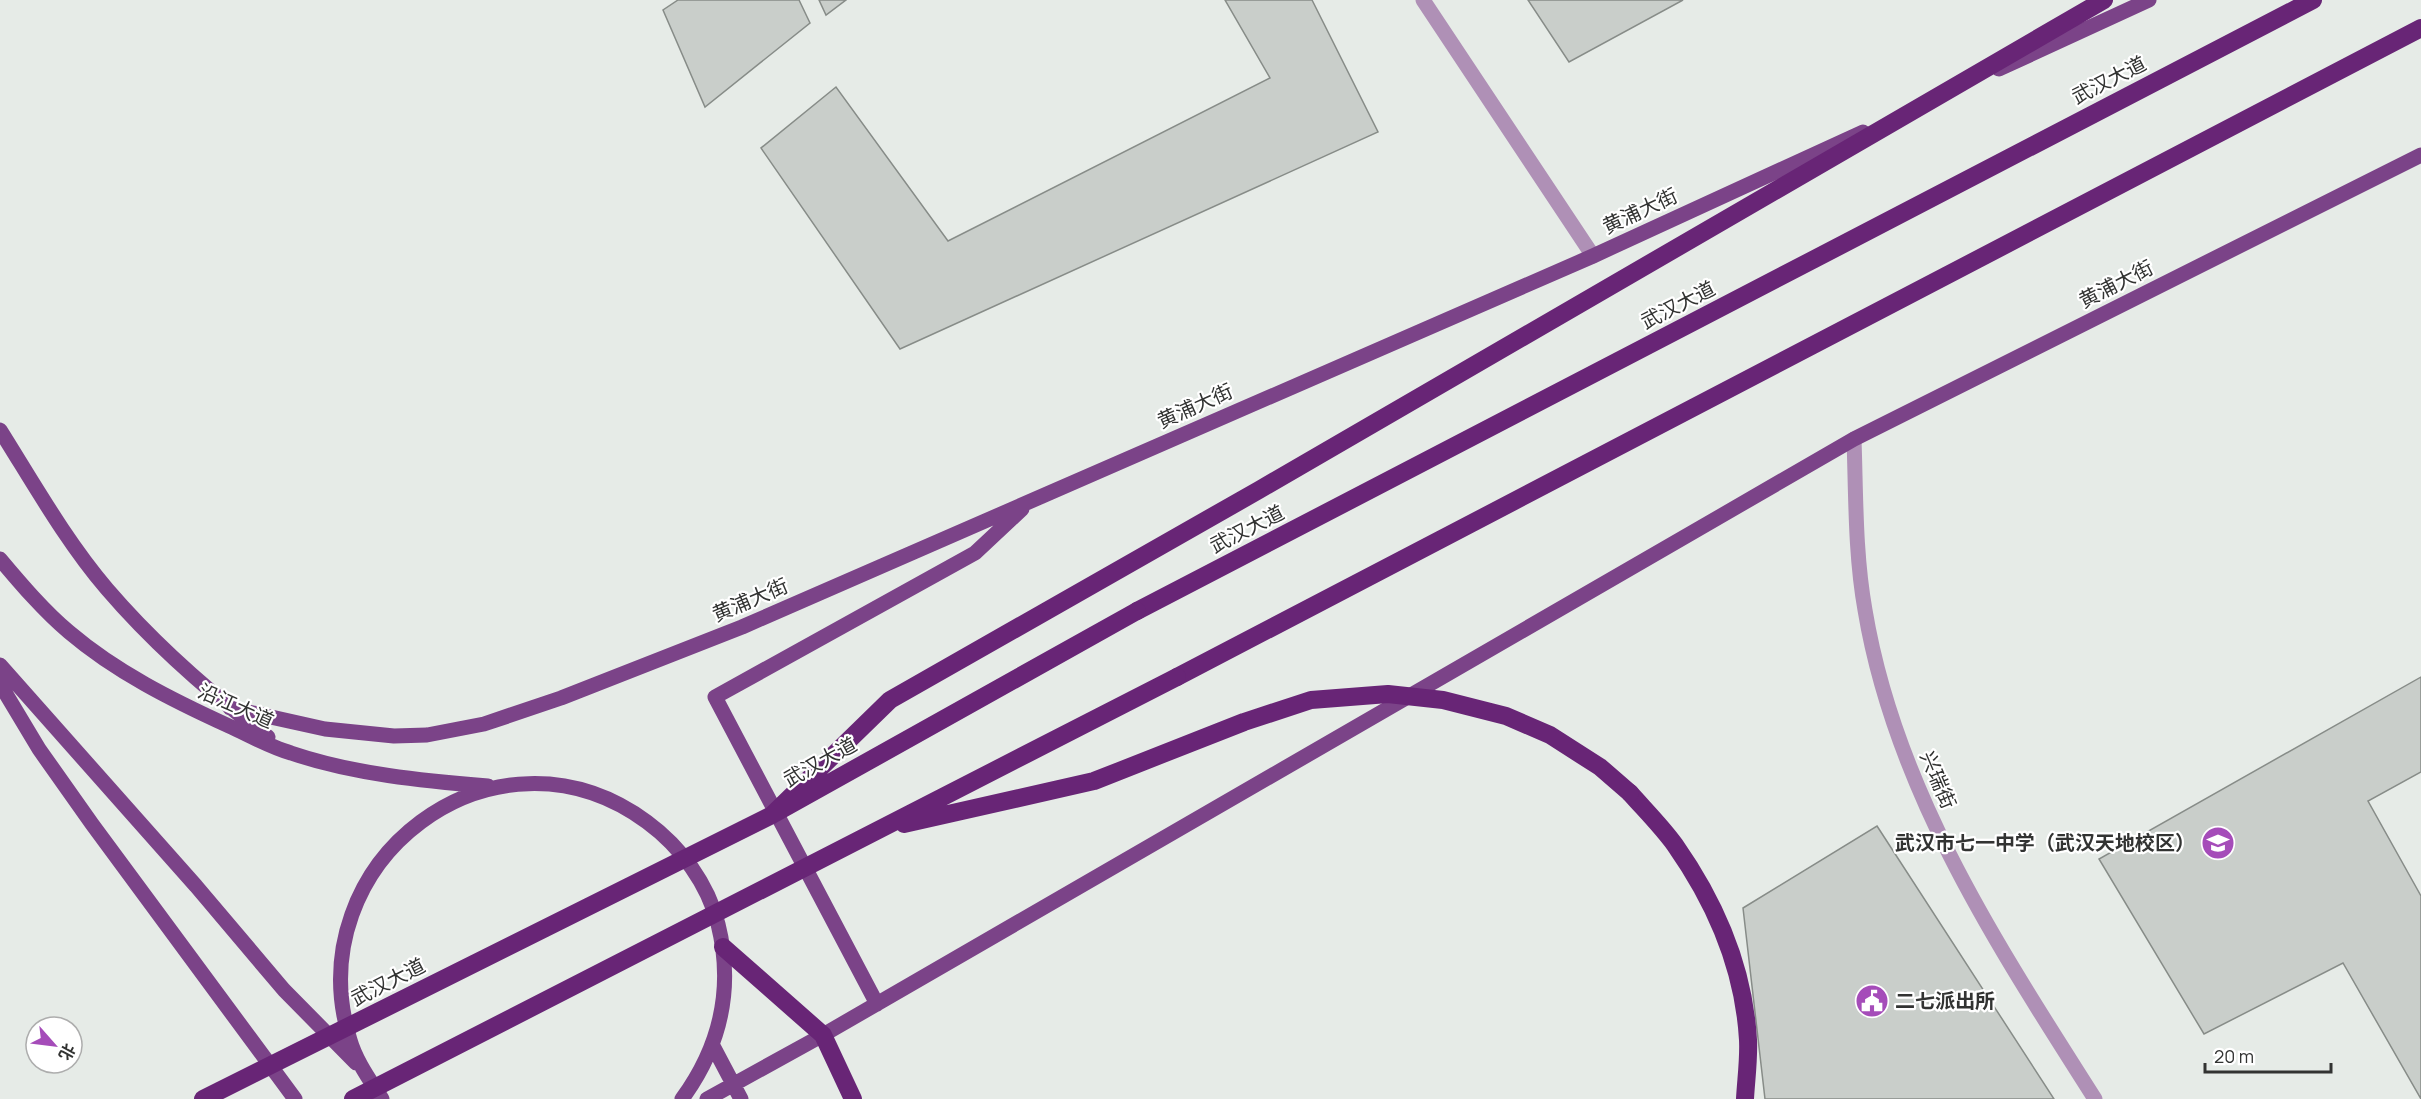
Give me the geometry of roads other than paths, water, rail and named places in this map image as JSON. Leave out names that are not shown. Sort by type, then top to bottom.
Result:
[{"type":"highway","points":[[772,815],[890,700],[1269,484],[2104,0]]},
{"type":"highway","name":"武汉大道","points":[[203,1099],[772,815],[1137,611],[2313,0]]},
{"type":"highway","points":[[353,1099],[1209,660],[2421,28]]},
{"type":"highway","points":[[876,831],[1094,781],[1244,722],[1311,700],[1388,694],[1443,700],[1506,716],[1550,735],[1600,767],[1630,793],[1674,844],[1705,892],[1739,977],[1748,1040],[1745,1099]]},
{"type":"highway","points":[[723,946],[823,1035],[853,1099]]},
{"type":"main road","name":"黄浦大街","points":[[230,708],[325,729],[394,736],[427,735],[484,724],[561,698],[742,627],[1593,256],[2149,0]]},
{"type":"main road","name":"黄浦大街","points":[[707,1099],[877,1004],[1854,439],[2421,155]]},
{"type":"main road","points":[[0,430],[68,537],[106,588],[152,638],[230,708],[290,753]]},
{"type":"main road","points":[[877,1004],[715,697],[975,553],[1030,501]]},
{"type":"main road","name":"沿江大道","points":[[0,559],[67,631],[141,682],[181,704],[290,753],[367,771],[445,783],[503,787]]},
{"type":"main road","points":[[0,665],[196,886],[284,990],[364,1072],[382,1099]]},
{"type":"main road","points":[[0,684],[39,749],[92,824],[295,1099]]},
{"type":"main road","points":[[364,1072],[347,1030],[342,1008],[340,975],[346,931],[353,909],[368,878],[387,851],[411,827],[440,809],[470,795],[503,787],[536,784],[569,788],[602,797],[632,811],[659,831],[683,855],[701,883],[715,914],[723,946],[726,980],[713,1046],[698,1076],[682,1099]]},
{"type":"main road","points":[[713,1046],[741,1099]]},
{"type":"street","points":[[1423,0],[1593,256]]},
{"type":"street","name":"兴瑞街","points":[[1854,439],[1859,571],[1878,670],[1897,737],[1931,818],[1964,882],[2042,1016],[2095,1099]]},
{"type":"place","name":"武汉市七一中学（武汉天地校区）","points":[[2218,843]]},
{"type":"place","name":"二七派出所","points":[[1872,1001]]}]
